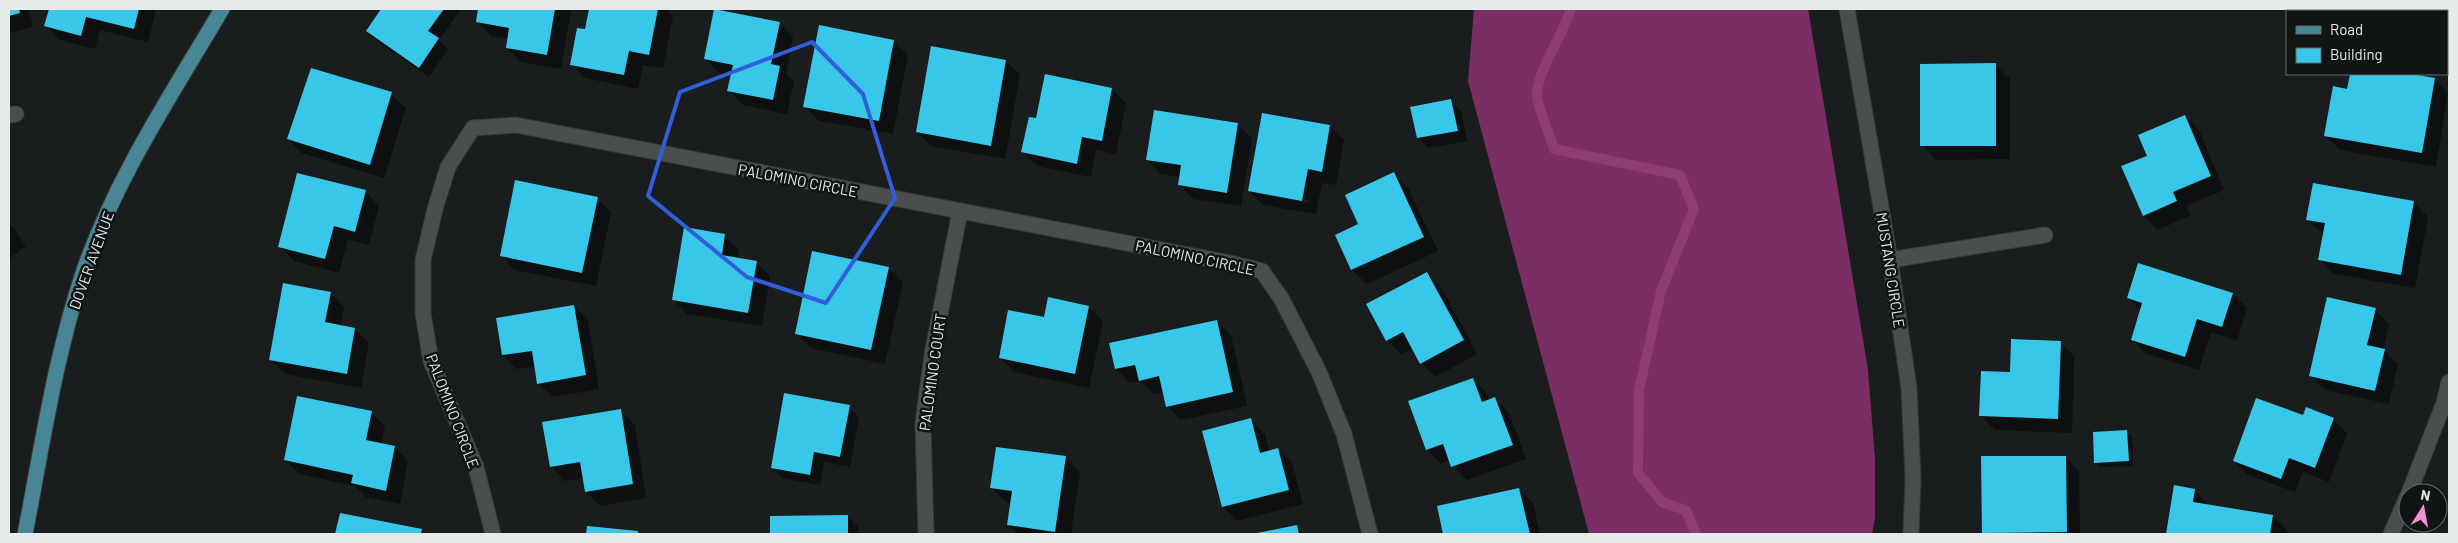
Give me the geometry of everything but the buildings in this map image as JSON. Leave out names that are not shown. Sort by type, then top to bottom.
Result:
[{"type":"main road","name":"DOVER AVENUE","points":[[25,534],[62,344],[84,272],[106,216],[137,153],[222,9]]},
{"type":"street","name":"MUSTANG CIRCLE","points":[[1847,9],[1890,260],[1909,388],[1913,478],[1911,534]]},
{"type":"street","name":"PALOMINO CIRCLE","points":[[493,534],[476,467],[431,361],[423,314],[423,260],[435,209],[448,167],[472,128],[516,125],[1230,263],[1262,271],[1281,298],[1326,390],[1344,434],[1370,534]]},
{"type":"street","name":"PALOMINO COURT","points":[[926,534],[923,423],[932,355],[960,211]]},
{"type":"street","points":[[1890,260],[2045,235]]},
{"type":"street","points":[[2413,483],[2431,440],[2449,382]]},
{"type":"street","points":[[2391,534],[2398,518]]},
{"type":"highlighted area","points":[[812,42],[863,94],[895,198],[826,303],[747,277],[648,196],[680,92]]},
{"type":"shaded area","points":[[1474,9],[1808,9],[1868,370],[1875,459],[1875,517],[1872,534],[1589,534],[1468,81]]},
{"type":"waterway","points":[[1571,9],[1538,84],[1537,99],[1554,149],[1680,175],[1694,209],[1661,291],[1639,390],[1638,473],[1663,503],[1686,510],[1696,534]]}]
